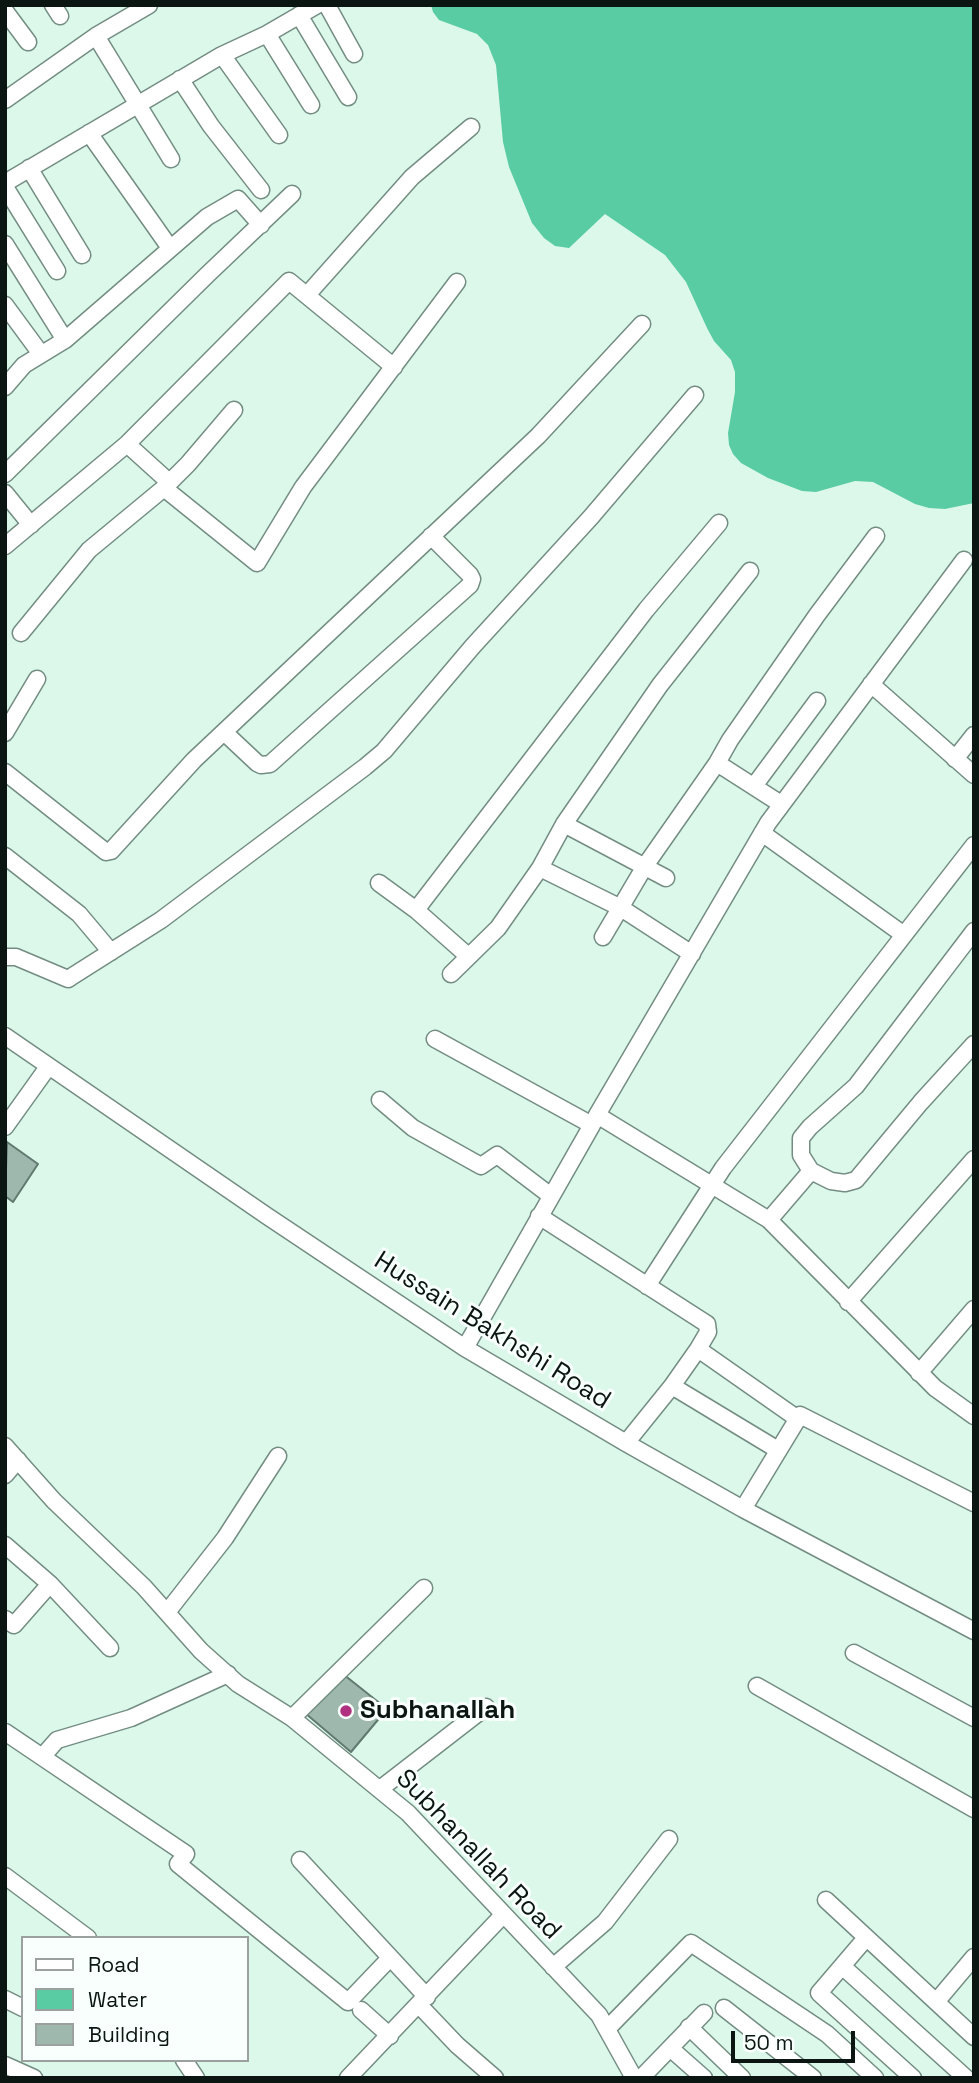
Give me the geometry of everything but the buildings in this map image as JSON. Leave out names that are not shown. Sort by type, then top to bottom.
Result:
[{"type":"street","points":[[5,100],[96,36],[149,5]]},
{"type":"street","points":[[57,271],[5,185],[180,79],[317,5]]},
{"type":"street","points":[[327,5],[354,54]]},
{"type":"street","points":[[5,11],[28,42]]},
{"type":"street","points":[[299,15],[348,97]]},
{"type":"street","points":[[267,34],[311,105]]},
{"type":"street","points":[[96,36],[171,159]]},
{"type":"street","points":[[222,55],[279,135]]},
{"type":"street","points":[[180,79],[211,126],[261,190]]},
{"type":"street","points":[[307,295],[412,177],[471,127]]},
{"type":"street","points":[[89,133],[170,248]]},
{"type":"street","points":[[29,169],[82,255]]},
{"type":"street","points":[[5,474],[292,194]]},
{"type":"street","points":[[5,387],[24,365],[65,340],[207,217],[238,199],[261,225]]},
{"type":"street","points":[[5,244],[65,340]]},
{"type":"street","points":[[5,546],[127,444],[289,281],[394,367]]},
{"type":"street","points":[[127,444],[167,485],[257,563],[303,487],[457,282]]},
{"type":"street","points":[[5,305],[41,354]]},
{"type":"street","points":[[5,772],[109,853],[194,760],[538,436],[642,324]]},
{"type":"street","points":[[5,957],[16,957],[68,979],[161,920],[384,751],[695,395]]},
{"type":"street","points":[[21,633],[89,550],[167,485],[234,410]]},
{"type":"street","points":[[5,493],[31,525]]},
{"type":"street","points":[[416,911],[646,610],[719,523]]},
{"type":"street","points":[[224,732],[257,763],[270,764],[470,585],[470,575],[431,536]]},
{"type":"street","points":[[603,937],[645,866],[718,763],[730,740],[876,536]]},
{"type":"street","points":[[466,1348],[539,1216],[762,833],[964,560]]},
{"type":"street","points":[[451,974],[498,928],[660,685],[750,571]]},
{"type":"street","points":[[5,733],[37,679]]},
{"type":"street","points":[[871,684],[974,775]]},
{"type":"street","points":[[754,786],[817,701]]},
{"type":"street","points":[[955,759],[974,735]]},
{"type":"street","points":[[718,763],[781,804]]},
{"type":"street","points":[[565,824],[666,878]]},
{"type":"street","points":[[762,833],[904,935]]},
{"type":"street","points":[[647,1286],[712,1185],[974,845]]},
{"type":"street","points":[[5,856],[79,914],[111,952]]},
{"type":"street","points":[[540,868],[621,908],[692,954]]},
{"type":"street","points":[[379,883],[468,956]]},
{"type":"street","points":[[974,931],[856,1086],[801,1138],[801,1155],[811,1171],[831,1181],[845,1183],[856,1180],[974,1044]]},
{"type":"street","name":"Hussain Bakhshi Road","points":[[5,1036],[466,1348],[743,1510],[974,1631]]},
{"type":"street","points":[[435,1039],[595,1120],[769,1220],[919,1373],[974,1416]]},
{"type":"street","points":[[5,1128],[48,1067]]},
{"type":"street","points":[[380,1100],[414,1128],[481,1166],[497,1155],[551,1196]]},
{"type":"street","points":[[848,1302],[974,1159]]},
{"type":"street","points":[[769,1220],[811,1171]]},
{"type":"street","points":[[539,1216],[706,1322],[708,1332],[698,1349],[626,1443]]},
{"type":"street","points":[[919,1373],[974,1309]]},
{"type":"street","points":[[698,1349],[798,1419]]},
{"type":"street","points":[[672,1386],[778,1450]]},
{"type":"street","points":[[743,1510],[800,1415],[974,1503]]},
{"type":"street","name":"Subhanallah Road","points":[[5,1446],[54,1501],[168,1612],[201,1651],[238,1684],[292,1718],[408,1813],[599,2015],[634,2078]]},
{"type":"street","points":[[168,1612],[225,1538],[278,1456]]},
{"type":"street","points":[[5,1475],[18,1460]]},
{"type":"street","points":[[5,1545],[50,1584],[110,1648]]},
{"type":"street","points":[[5,1619],[14,1625],[50,1584]]},
{"type":"street","points":[[292,1718],[424,1588]]},
{"type":"street","points":[[854,1653],[974,1718]]},
{"type":"street","points":[[42,1757],[57,1740],[131,1718],[228,1674]]},
{"type":"street","points":[[757,1686],[974,1809]]},
{"type":"street","points":[[380,1789],[486,1707]]},
{"type":"street","points":[[5,1732],[186,1854],[178,1864],[348,2003],[390,1958]]},
{"type":"street","points":[[553,1967],[611,1915],[669,1839]]},
{"type":"street","points":[[300,1860],[390,1958],[457,2045],[495,2078]]},
{"type":"street","points":[[5,1876],[85,1936]]},
{"type":"street","points":[[826,1900],[974,2037]]},
{"type":"street","points":[[348,2078],[503,1915]]},
{"type":"street","points":[[866,1938],[819,1993],[914,2078]]},
{"type":"street","points":[[607,2029],[691,1943],[827,2034],[875,2078]]},
{"type":"street","points":[[936,2002],[974,1957]]},
{"type":"street","points":[[842,1966],[967,2078]]},
{"type":"street","points":[[5,1999],[21,2007]]},
{"type":"street","points":[[724,2008],[813,2078]]},
{"type":"street","points":[[361,2010],[390,2036]]},
{"type":"street","points":[[641,2078],[704,2013]]},
{"type":"street","points":[[689,2027],[742,2078]]},
{"type":"street","points":[[670,2048],[696,2075]]},
{"type":"street","points":[[185,2062],[196,2078]]},
{"type":"street","points":[[5,2065],[34,2078]]},
{"type":"water","points":[[431,5],[974,5],[974,503],[945,509],[929,508],[915,504],[873,482],[855,481],[816,492],[802,491],[768,478],[741,463],[729,445],[728,433],[735,392],[735,372],[731,360],[714,341],[686,282],[665,255],[605,214],[569,248],[555,246],[544,238],[532,223],[509,167],[503,142],[496,65],[488,45],[477,34],[439,20]]},
{"type":"place","name":"Subhanallah","points":[[346,1711]]}]
